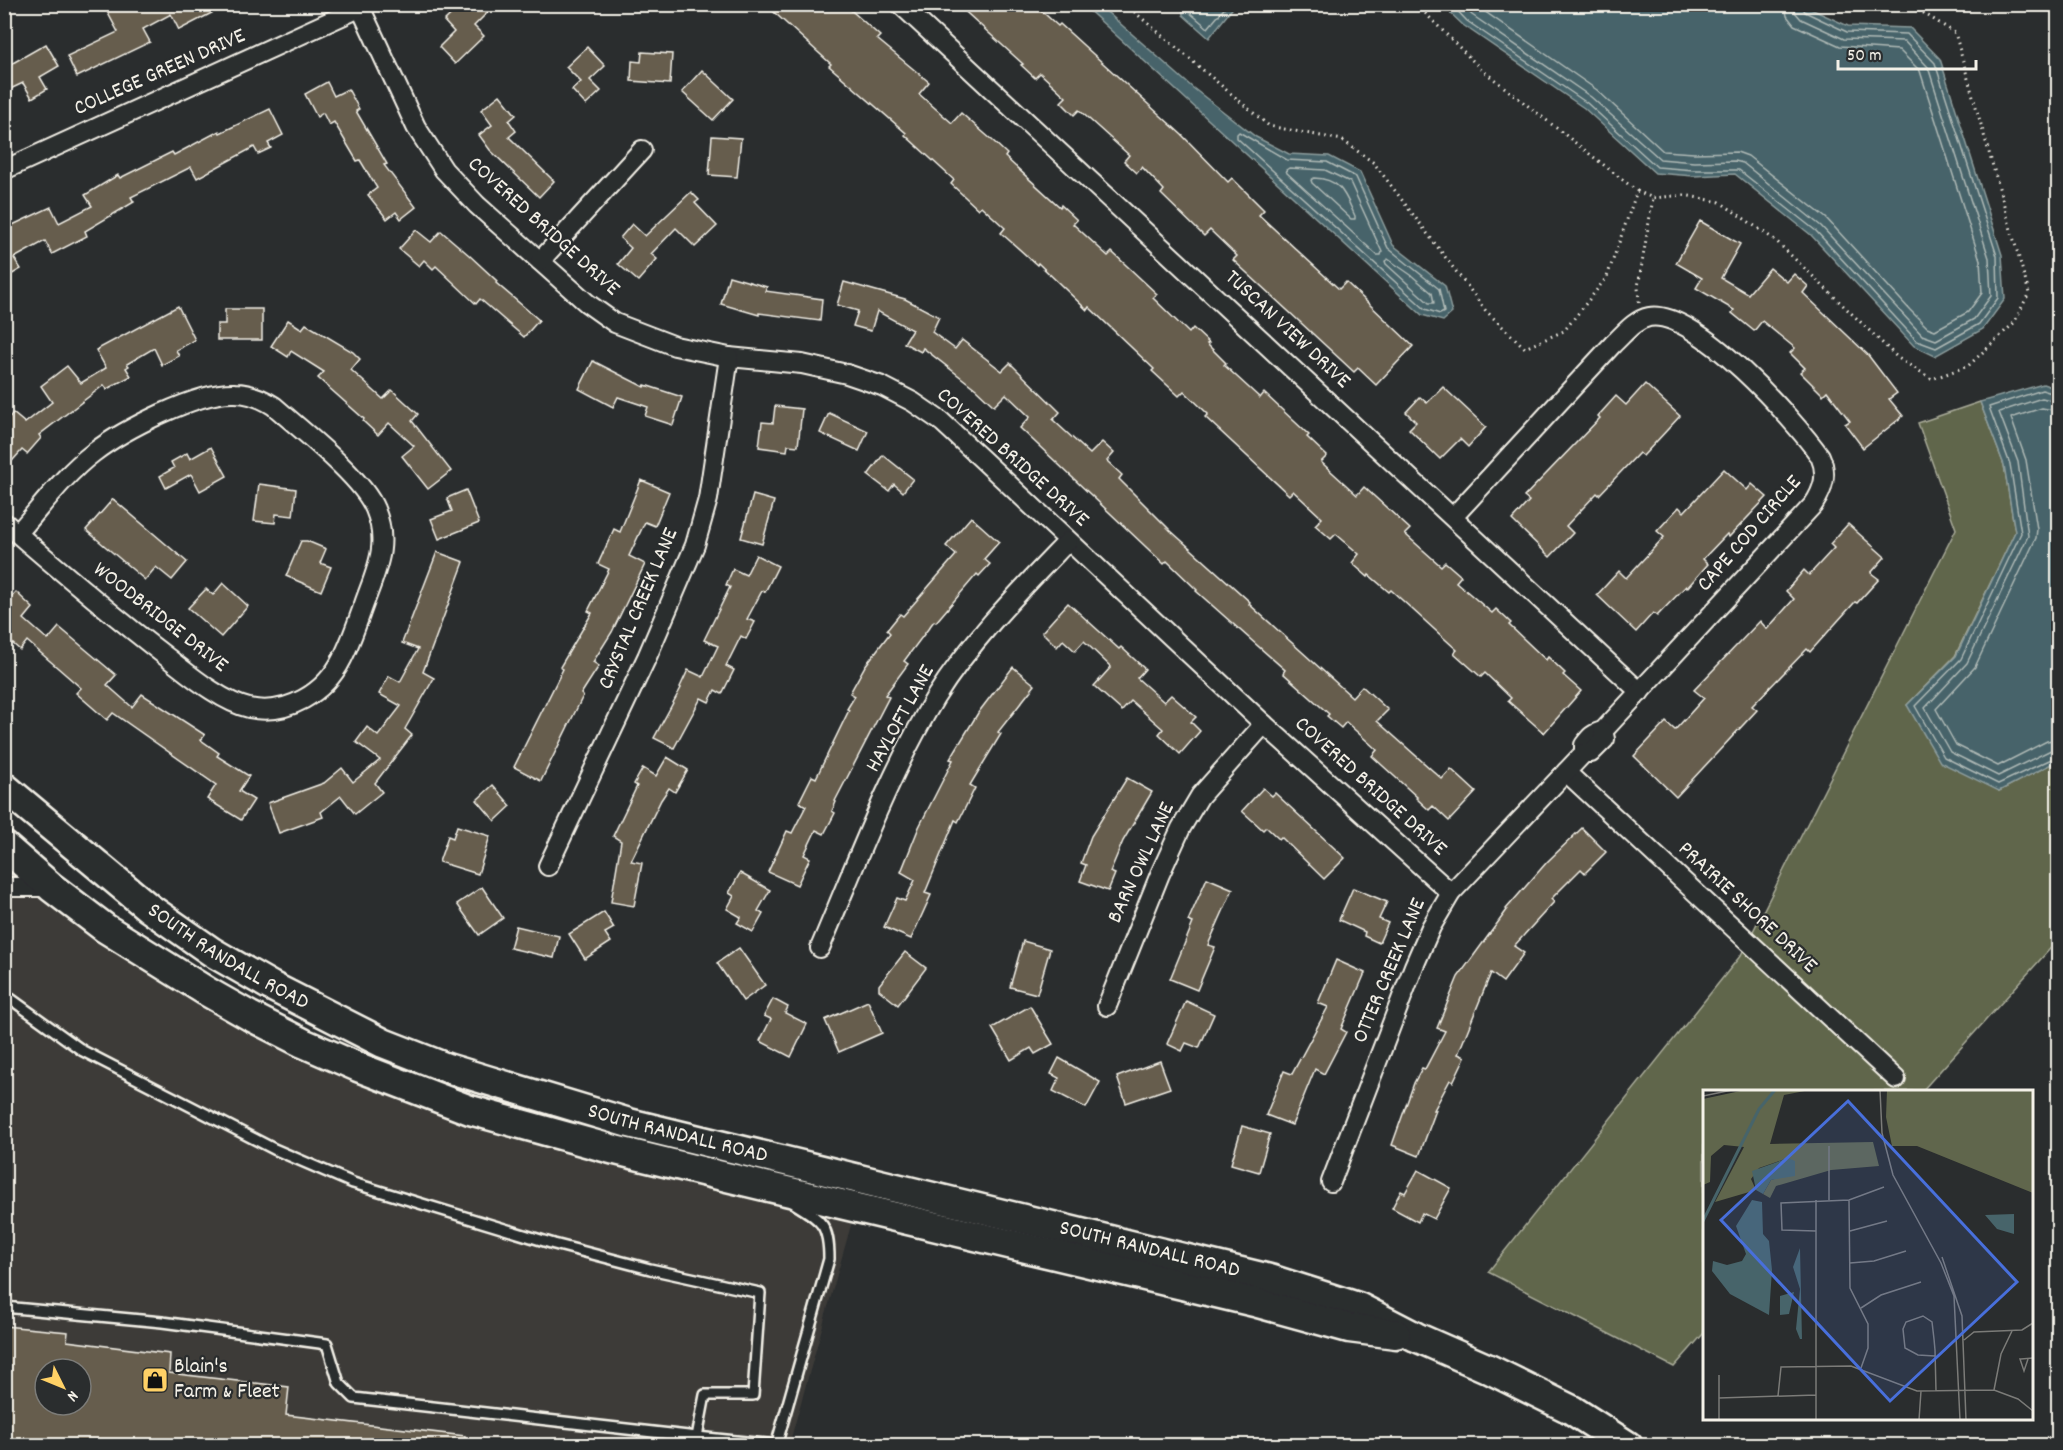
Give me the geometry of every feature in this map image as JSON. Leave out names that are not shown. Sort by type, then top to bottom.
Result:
[{"type":"main road","name":"SOUTH RANDALL ROAD","points":[[4,787],[149,908],[212,952],[271,986],[383,1043],[426,1060],[547,1100],[629,1123],[1270,1279],[1358,1307],[1416,1337],[1489,1369],[1572,1410],[1628,1446]]},
{"type":"main road","name":"SOUTH RANDALL ROAD","points":[[4,846],[51,887],[105,928],[250,1017],[303,1043],[414,1090],[470,1110],[615,1150],[1246,1300],[1349,1328],[1416,1337]]},
{"type":"street","name":"TUSCAN VIEW DRIVE","points":[[900,4],[1640,692]]},
{"type":"street","name":"COLLEGE GREEN DRIVE","points":[[4,170],[365,7]]},
{"type":"street","name":"COVERED BRIDGE DRIVE","points":[[365,7],[426,144],[444,170],[477,205],[587,303],[615,323],[675,346],[729,357],[802,364],[848,374],[882,386],[913,402],[942,422],[1264,724],[1451,893]]},
{"type":"street","points":[[540,261],[642,150]]},
{"type":"street","name":"CAPE COD CIRCLE","points":[[1453,518],[1636,322],[1651,316],[1670,320],[1688,328],[1751,378],[1767,393],[1820,456],[1824,465],[1824,486],[1813,505],[1640,692]]},
{"type":"street","name":"CRYSTAL CREEK LANE","points":[[548,866],[647,657],[695,545],[708,499],[729,357]]},
{"type":"street","name":"WOODBRIDGE DRIVE","points":[[236,393],[261,398],[274,406],[361,486],[375,507],[382,530],[382,549],[370,588],[342,661],[325,684],[303,699],[291,705],[268,709],[243,706],[219,694],[121,622],[11,528],[92,453],[117,436],[207,395],[236,393]]},
{"type":"street","name":"HAYLOFT LANE","points":[[820,948],[903,759],[935,699],[992,621],[1068,541]]},
{"type":"street","name":"OTTER CREEK LANE","points":[[1331,1182],[1414,966],[1431,927],[1451,893],[1584,753],[1591,753],[1599,747],[1605,739],[1604,731],[1640,692]]},
{"type":"street","name":"BARN OWL LANE","points":[[1107,1006],[1160,873],[1181,828],[1200,796],[1264,724]]},
{"type":"street","name":"PRAIRIE SHORE DRIVE","points":[[1566,772],[1896,1079]]},
{"type":"street","points":[[4,887],[51,887]]},
{"type":"lane","points":[[4,994],[83,1051],[273,1149],[353,1183],[554,1244],[650,1269],[760,1293],[753,1395],[705,1395],[697,1437]]},
{"type":"lane","points":[[4,1307],[162,1322],[327,1344],[339,1383],[354,1398],[776,1445],[825,1276],[829,1259],[828,1235],[817,1219],[793,1204],[714,1174]]},
{"type":"path","points":[[1125,4],[1269,126],[1342,140],[1374,163],[1486,311],[1525,348],[1564,331],[1607,277],[1637,191]]},
{"type":"path","points":[[1416,4],[1481,69],[1637,191],[1653,198],[1684,195],[1720,202],[1775,240],[1898,358],[1932,379],[1968,366],[2014,323],[2029,293],[1955,33],[1911,5],[1905,4]]},
{"type":"path","points":[[1639,302],[1640,271],[1653,198]]},
{"type":"shaded area","points":[[4,860],[48,899],[199,1004],[374,1086],[853,1218],[789,1445],[5,1445]]},
{"type":"green space","points":[[1980,402],[2004,465],[2015,532],[1955,656],[1907,705],[1999,791],[2057,761],[2058,757],[2058,940],[1923,1090],[1703,1090],[1703,1334],[1674,1367],[1488,1272],[1741,955],[1956,529],[1918,423]]},
{"type":"water","points":[[1182,4],[1235,5],[1209,38],[1183,15]]},
{"type":"water","points":[[1083,5],[1099,5],[1193,88],[1256,137],[1289,154],[1329,156],[1360,172],[1393,245],[1445,286],[1452,313],[1443,321],[1422,315]]},
{"type":"water","points":[[1442,5],[1802,5],[1848,26],[1910,28],[1940,59],[2002,255],[2005,299],[1983,329],[1935,356],[1914,346],[1811,235],[1735,174],[1694,176],[1655,173],[1584,108],[1463,25]]},
{"type":"water","points":[[2043,384],[2058,389],[2058,757],[2057,761],[1999,791],[1940,762],[1907,705],[1956,656],[2015,532],[2004,465],[1980,402]]},
{"type":"building","points":[[103,4],[229,4],[179,30],[171,14],[143,29],[150,42],[77,77],[67,56],[118,32]]},
{"type":"building","points":[[462,4],[496,4],[474,26],[484,36],[455,64],[439,47],[454,32],[444,21]]},
{"type":"building","points":[[765,4],[844,4],[880,36],[877,39],[929,82],[919,94],[952,123],[961,113],[992,140],[1007,154],[1005,157],[1077,220],[1073,224],[1108,256],[1112,252],[1157,294],[1153,298],[1189,333],[1193,328],[1226,363],[1224,365],[1260,398],[1264,393],[1309,435],[1307,437],[1327,456],[1321,462],[1357,495],[1364,487],[1410,529],[1405,534],[1441,566],[1445,562],[1461,576],[1456,582],[1492,613],[1496,609],[1511,623],[1509,625],[1546,660],[1548,657],[1581,691],[1544,733],[1508,701],[1511,698],[1485,673],[1481,677],[1454,653],[1457,650],[1391,590],[1389,592],[1352,563],[1359,554],[1336,534],[1331,539],[1315,525],[1322,518],[1293,491],[1289,495],[1205,417],[1208,414],[1184,391],[1179,396],[1089,307],[1087,310],[1038,263],[1037,265],[1001,233],[1005,228],[981,206],[978,209],[951,184],[954,180],[905,135],[906,133],[829,66],[831,64]]},
{"type":"building","points":[[957,4],[1034,4],[1058,26],[1060,24],[1182,135],[1228,182],[1232,178],[1264,210],[1259,215],[1339,289],[1346,282],[1413,346],[1376,385],[1358,368],[1354,372],[1233,260],[1237,256],[1210,230],[1204,236],[1161,194],[1164,190],[1142,167],[1137,173],[1124,161],[1129,155],[1079,110],[1074,115],[1061,102],[1066,97],[1040,73],[1035,78],[1021,65],[1023,64]]},
{"type":"building","points":[[46,44],[59,66],[40,77],[47,89],[32,98],[23,83],[4,92],[4,68]]},
{"type":"building","points":[[587,47],[605,66],[590,80],[601,91],[586,105],[572,90],[581,82],[566,67]]},
{"type":"building","points":[[642,52],[672,54],[670,84],[631,81],[632,61],[641,62]]},
{"type":"building","points":[[702,70],[733,99],[713,120],[682,92]]},
{"type":"building","points":[[327,82],[334,96],[348,89],[359,109],[356,111],[387,164],[384,165],[416,207],[401,219],[396,212],[387,219],[368,195],[377,188],[360,160],[357,161],[334,122],[329,125],[323,113],[317,117],[305,94]]},
{"type":"building","points":[[500,95],[516,115],[509,121],[516,131],[509,137],[554,181],[539,197],[490,150],[479,135],[492,125],[481,110]]},
{"type":"building","points":[[270,109],[283,135],[268,143],[271,148],[258,154],[254,147],[197,178],[191,167],[131,197],[134,202],[85,231],[87,236],[52,254],[45,241],[14,258],[21,269],[4,279],[4,229],[51,207],[59,223],[92,206],[85,195],[118,175],[120,178],[172,152],[174,155],[219,131],[220,133]]},
{"type":"building","points":[[712,136],[741,138],[737,177],[709,175]]},
{"type":"building","points":[[691,192],[699,200],[695,203],[717,226],[695,247],[676,228],[651,254],[657,259],[638,281],[618,264],[631,248],[620,238],[632,224],[645,236]]},
{"type":"building","points":[[1700,221],[1740,244],[1721,278],[1748,294],[1770,268],[1787,282],[1794,274],[1808,286],[1803,293],[1868,355],[1897,393],[1889,399],[1903,416],[1863,448],[1845,424],[1850,421],[1827,391],[1823,395],[1800,372],[1805,368],[1790,353],[1795,348],[1762,321],[1754,331],[1732,313],[1734,310],[1696,288],[1702,278],[1676,263]]},
{"type":"building","points":[[416,230],[431,242],[441,231],[539,320],[524,337],[480,299],[476,304],[436,266],[433,269],[424,260],[419,266],[399,249]]},
{"type":"building","points":[[729,276],[767,287],[765,291],[822,299],[820,321],[759,313],[759,315],[721,304]]},
{"type":"building","points":[[844,282],[905,299],[939,317],[932,332],[955,349],[962,340],[1002,371],[1010,363],[1060,412],[1053,420],[1090,454],[1102,442],[1114,453],[1107,461],[1122,475],[1119,479],[1171,531],[1250,602],[1249,604],[1352,697],[1362,686],[1388,710],[1377,721],[1442,779],[1451,769],[1476,792],[1449,821],[1433,806],[1429,810],[1372,756],[1377,750],[1346,722],[1341,728],[1327,716],[1329,714],[1283,673],[1285,670],[1196,591],[1167,561],[1164,564],[1020,428],[1030,417],[1006,394],[994,406],[923,348],[921,352],[904,343],[912,330],[877,311],[871,331],[853,326],[858,311],[837,305]]},
{"type":"building","points":[[178,306],[195,340],[176,350],[179,356],[162,365],[154,348],[127,364],[129,366],[126,368],[131,376],[107,389],[104,385],[39,435],[41,438],[27,454],[22,450],[4,470],[4,423],[13,413],[25,423],[52,402],[41,386],[67,366],[81,383],[106,368],[96,350]]},
{"type":"building","points":[[225,309],[262,309],[262,340],[217,340],[217,324],[225,324]]},
{"type":"building","points":[[288,320],[302,329],[306,324],[353,352],[360,359],[351,370],[383,399],[392,390],[418,414],[412,421],[451,471],[428,489],[402,456],[414,446],[389,423],[378,435],[363,421],[364,419],[318,378],[324,372],[291,351],[288,357],[271,346]]},
{"type":"building","points":[[593,361],[644,387],[645,385],[682,397],[673,425],[645,416],[648,407],[618,397],[613,407],[579,389]]},
{"type":"building","points":[[1645,384],[1680,416],[1643,456],[1639,453],[1566,526],[1573,533],[1550,557],[1512,520],[1529,501],[1524,497],[1600,418],[1598,416],[1616,396],[1626,405]]},
{"type":"building","points":[[1443,387],[1486,427],[1468,447],[1460,439],[1440,459],[1409,429],[1416,422],[1406,412],[1420,397],[1427,403]]},
{"type":"building","points":[[775,406],[802,409],[798,446],[788,445],[787,451],[759,447],[762,422],[773,423]]},
{"type":"building","points":[[829,413],[868,431],[859,451],[820,433]]},
{"type":"building","points":[[211,447],[227,476],[200,491],[191,474],[166,488],[160,476],[174,468],[171,462],[187,453],[190,459]]},
{"type":"building","points":[[883,455],[913,479],[903,492],[894,484],[889,491],[868,475]]},
{"type":"building","points":[[1724,469],[1747,490],[1752,484],[1767,497],[1729,537],[1727,534],[1703,559],[1708,564],[1687,588],[1686,586],[1657,616],[1653,613],[1636,632],[1597,595],[1619,571],[1626,578],[1664,537],[1657,531],[1679,507],[1684,512]]},
{"type":"building","points":[[641,480],[669,492],[655,526],[645,522],[629,556],[645,564],[612,632],[593,662],[599,666],[581,694],[583,696],[541,781],[514,767],[563,669],[560,667],[592,613],[588,611],[609,569],[598,564],[614,529],[620,532]]},
{"type":"building","points":[[259,484],[296,489],[293,516],[276,514],[275,523],[254,521]]},
{"type":"building","points":[[466,490],[479,523],[439,539],[431,519],[452,511],[447,498]]},
{"type":"building","points":[[753,495],[774,501],[762,544],[741,538]]},
{"type":"building","points":[[113,499],[187,562],[172,580],[156,567],[145,580],[86,530]]},
{"type":"building","points":[[971,517],[999,542],[984,559],[990,564],[979,576],[977,574],[936,622],[934,621],[904,661],[908,664],[885,695],[889,697],[835,801],[832,811],[835,813],[824,834],[816,830],[804,855],[810,858],[797,885],[768,872],[787,831],[792,833],[806,806],[799,802],[812,776],[816,778],[849,710],[847,709],[855,696],[850,693],[865,666],[890,633],[887,630],[900,614],[903,616],[956,555],[946,546]]},
{"type":"building","points":[[1848,524],[1885,557],[1871,573],[1879,579],[1810,652],[1807,649],[1752,706],[1757,710],[1676,797],[1634,756],[1666,722],[1675,730],[1704,698],[1694,690],[1760,621],[1767,629],[1794,599],[1786,591],[1804,570],[1809,575],[1834,548],[1830,544]]},
{"type":"building","points":[[301,541],[307,541],[326,549],[320,563],[331,567],[321,591],[286,576]]},
{"type":"building","points":[[437,552],[464,562],[423,672],[434,678],[405,729],[412,735],[375,783],[382,792],[355,814],[341,796],[321,812],[323,817],[279,833],[268,803],[324,783],[342,768],[353,782],[380,760],[356,742],[367,727],[378,736],[401,706],[379,694],[389,676],[400,682],[418,649],[402,643]]},
{"type":"building","points":[[756,555],[778,566],[765,592],[762,591],[747,619],[755,622],[746,639],[741,636],[726,666],[734,670],[722,694],[715,690],[709,702],[701,698],[674,748],[654,738],[688,670],[703,677],[718,646],[704,640],[730,587],[726,585],[733,569],[746,575]]},
{"type":"building","points":[[223,583],[248,606],[221,637],[188,608],[206,589],[213,595]]},
{"type":"building","points":[[16,592],[33,608],[24,619],[48,640],[59,627],[116,675],[107,685],[132,707],[142,694],[205,735],[201,740],[219,753],[217,756],[249,776],[239,791],[254,800],[241,820],[207,799],[216,785],[113,713],[107,720],[76,693],[81,688],[27,641],[20,650],[4,636],[4,605]]},
{"type":"building","points":[[1068,603],[1145,669],[1137,678],[1164,702],[1171,695],[1196,717],[1191,722],[1200,731],[1180,754],[1159,734],[1163,729],[1131,701],[1122,711],[1094,686],[1111,667],[1084,641],[1075,651],[1063,640],[1057,647],[1042,632]]},
{"type":"building","points":[[1013,667],[1035,685],[998,732],[1001,734],[970,785],[975,788],[958,822],[955,820],[925,893],[931,895],[911,939],[884,927],[897,898],[905,901],[915,880],[901,872],[919,827],[953,760],[950,759],[978,713]]},
{"type":"building","points":[[667,757],[688,770],[675,792],[669,788],[661,800],[631,861],[642,863],[634,906],[611,902],[621,841],[613,836],[643,768],[656,776]]},
{"type":"building","points":[[1127,778],[1152,792],[1123,841],[1110,872],[1115,874],[1108,891],[1080,881],[1086,865],[1081,863],[1091,836]]},
{"type":"building","points":[[493,785],[511,806],[495,821],[477,800]]},
{"type":"building","points":[[1263,788],[1272,796],[1275,793],[1345,858],[1324,879],[1281,837],[1279,839],[1266,827],[1263,830],[1242,811]]},
{"type":"building","points":[[457,826],[490,836],[478,874],[439,862],[448,836],[453,838]]},
{"type":"building","points":[[1582,828],[1606,852],[1585,873],[1581,869],[1551,899],[1554,902],[1514,946],[1524,953],[1503,982],[1491,973],[1458,1054],[1465,1057],[1453,1082],[1450,1080],[1434,1110],[1436,1110],[1419,1156],[1392,1145],[1414,1083],[1422,1068],[1425,1069],[1445,1031],[1437,1028],[1458,977],[1506,909],[1547,862]]},
{"type":"building","points":[[740,873],[770,890],[758,911],[763,914],[753,932],[737,923],[741,917],[727,909],[734,896],[729,893]]},
{"type":"building","points":[[1207,878],[1233,889],[1208,945],[1215,947],[1197,990],[1170,979],[1193,923],[1188,921]]},
{"type":"building","points":[[482,887],[503,918],[479,935],[457,904]]},
{"type":"building","points":[[1353,888],[1387,902],[1379,919],[1388,923],[1379,943],[1364,936],[1365,932],[1339,920]]},
{"type":"building","points":[[604,912],[614,928],[605,933],[611,942],[585,959],[569,934]]},
{"type":"building","points":[[516,926],[559,936],[554,958],[510,948]]},
{"type":"building","points":[[1023,941],[1050,949],[1037,994],[1010,987]]},
{"type":"building","points":[[739,948],[765,985],[743,1001],[717,963]]},
{"type":"building","points":[[905,952],[926,968],[898,1005],[879,990],[879,985]]},
{"type":"building","points":[[1336,960],[1365,973],[1341,1029],[1346,1032],[1324,1074],[1315,1069],[1292,1125],[1266,1115],[1284,1071],[1292,1074],[1328,1007],[1318,1003]]},
{"type":"building","points":[[773,999],[788,1007],[785,1013],[807,1024],[791,1057],[760,1041],[771,1019],[764,1016]]},
{"type":"building","points":[[868,1001],[882,1033],[839,1052],[825,1020]]},
{"type":"building","points":[[1186,1001],[1214,1014],[1199,1048],[1186,1043],[1182,1051],[1167,1044]]},
{"type":"building","points":[[1030,1006],[1053,1044],[1035,1054],[1031,1048],[1011,1060],[992,1028]]},
{"type":"building","points":[[1059,1058],[1100,1082],[1086,1108],[1053,1091],[1059,1078],[1051,1074]]},
{"type":"building","points":[[1160,1061],[1170,1088],[1126,1103],[1117,1077]]},
{"type":"building","points":[[1242,1126],[1270,1134],[1259,1172],[1231,1164]]},
{"type":"building","points":[[1418,1170],[1451,1188],[1434,1219],[1422,1213],[1418,1222],[1392,1208],[1401,1191],[1405,1193]]},
{"type":"building","name":"Blain's Farm & Fleet","points":[[4,1326],[68,1332],[67,1341],[170,1354],[169,1373],[289,1387],[286,1415],[465,1436],[465,1446],[4,1446]]},
{"type":"place","name":"Blain's Farm & Fleet","points":[[155,1380]]}]
